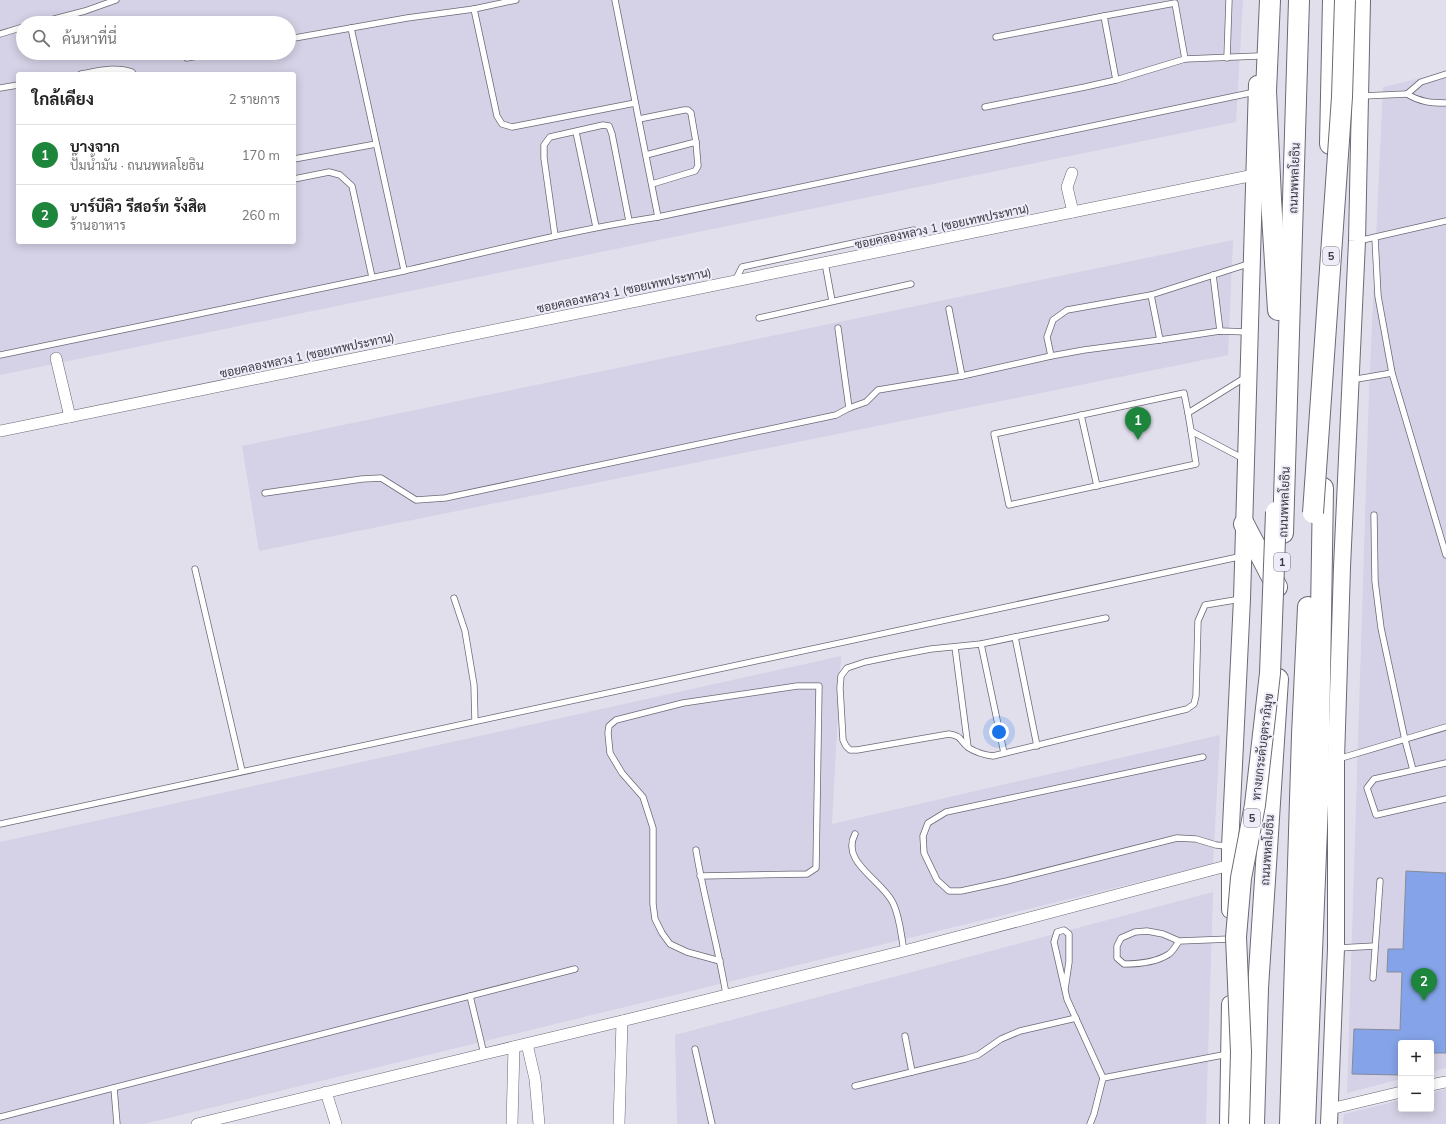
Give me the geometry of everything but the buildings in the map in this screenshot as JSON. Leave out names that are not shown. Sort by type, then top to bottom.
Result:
[{"type":"highway","name":"ทางยกระดับอุตราภิมุข","points":[[1239,1124],[1241,1052],[1236,937],[1240,878],[1255,805],[1270,673],[1276,512],[1279,390],[1278,317],[1270,191],[1266,91],[1270,0]]},
{"type":"highway","name":"ถนนพหลโยธิน","points":[[1254,1124],[1258,988],[1278,682],[1299,0]]},
{"type":"highway","points":[[1305,1124],[1318,804],[1333,0]]},
{"type":"highway","name":"5","points":[[1290,1124],[1302,735],[1313,513],[1342,97],[1345,0]]},
{"type":"highway","points":[[1244,524],[1281,594]]},
{"type":"main road","points":[[1228,1124],[1230,1054],[1230,847],[1242,599],[1251,263],[1261,0]]},
{"type":"main road","points":[[1330,1117],[1336,948],[1336,759],[1342,560],[1357,241],[1362,0]]},
{"type":"street","points":[[1072,172],[1067,187],[1073,212]]},
{"type":"street","name":"ซอยคลองหลวง 1 (ซอยเทพประทาน)","points":[[0,431],[1254,175]]},
{"type":"street","points":[[56,358],[70,417]]},
{"type":"street","points":[[197,1124],[904,951],[1230,865]]},
{"type":"street","points":[[619,1124],[622,1021]]},
{"type":"street","points":[[527,1044],[535,1079],[539,1124]]},
{"type":"street","points":[[512,1124],[514,1047]]},
{"type":"street","points":[[1434,1084],[1446,1082]]},
{"type":"street","points":[[326,1092],[336,1124]]},
{"type":"street","points":[[1330,1117],[1398,1093]]},
{"type":"lane","points":[[64,16],[116,0]]},
{"type":"lane","points":[[296,38],[474,9],[516,0]]},
{"type":"lane","points":[[615,0],[658,217]]},
{"type":"lane","points":[[1228,0],[1228,58]]},
{"type":"lane","points":[[996,37],[1175,3],[1185,59]]},
{"type":"lane","points":[[474,9],[497,116],[502,124],[512,127],[635,103]]},
{"type":"lane","points":[[1104,16],[1116,80]]},
{"type":"lane","points":[[351,28],[404,270]]},
{"type":"lane","points":[[0,34],[16,29]]},
{"type":"lane","points":[[984,107],[1085,88],[1185,59],[1259,56]]},
{"type":"lane","points":[[92,72],[109,69],[124,69],[132,72]]},
{"type":"lane","points":[[1408,94],[1421,82],[1446,74]]},
{"type":"lane","points":[[0,88],[16,84]]},
{"type":"lane","points":[[0,355],[372,277],[596,227],[658,217],[1257,91]]},
{"type":"lane","points":[[1359,96],[1408,94],[1417,100],[1430,103],[1446,103]]},
{"type":"lane","points":[[639,119],[684,110],[688,110],[691,113],[698,166],[694,171],[652,184]]},
{"type":"lane","points":[[555,236],[544,158],[544,145],[550,137],[603,125],[609,126],[612,134],[629,221]]},
{"type":"lane","points":[[576,132],[596,227]]},
{"type":"lane","points":[[646,155],[696,142]]},
{"type":"lane","points":[[296,159],[376,144]]},
{"type":"lane","points":[[296,179],[329,172],[340,175],[352,186],[372,277]]},
{"type":"lane","points":[[1357,241],[1446,221]]},
{"type":"lane","points":[[735,281],[742,267],[914,230],[920,243]]},
{"type":"lane","points":[[1375,238],[1378,296],[1392,373],[1446,555]]},
{"type":"lane","points":[[825,263],[832,301]]},
{"type":"lane","points":[[1051,356],[1047,337],[1053,320],[1067,310],[1151,295],[1251,263]]},
{"type":"lane","points":[[1213,275],[1220,331]]},
{"type":"lane","points":[[759,318],[912,284]]},
{"type":"lane","points":[[1151,295],[1160,340]]},
{"type":"lane","points":[[949,309],[962,376]]},
{"type":"lane","points":[[838,328],[849,408]]},
{"type":"lane","points":[[265,493],[362,479],[381,478],[416,500],[445,498],[836,415],[849,408],[866,402],[878,390],[962,376],[1084,350],[1220,331],[1250,332]]},
{"type":"lane","points":[[1351,380],[1392,373]]},
{"type":"lane","points":[[1188,413],[1248,376]]},
{"type":"lane","points":[[1184,393],[1196,464],[1010,505],[994,434],[1081,415],[1184,393]]},
{"type":"lane","points":[[1081,415],[1098,486]]},
{"type":"lane","points":[[1191,431],[1246,460]]},
{"type":"lane","points":[[1374,515],[1376,581],[1381,628],[1405,740],[1413,770]]},
{"type":"lane","points":[[0,824],[1243,556]]},
{"type":"lane","points":[[195,569],[242,771]]},
{"type":"lane","points":[[454,598],[465,631],[474,685],[475,721]]},
{"type":"lane","points":[[1106,618],[981,644],[931,649],[899,655],[865,662],[847,668],[841,676],[840,688],[843,740],[850,750],[857,750],[949,734],[956,735],[961,738],[968,747],[980,754],[994,756],[1187,709],[1194,704],[1196,696],[1198,620],[1205,605],[1242,599]]},
{"type":"lane","points":[[1015,637],[1037,746]]},
{"type":"lane","points":[[981,644],[1004,753]]},
{"type":"lane","points":[[955,647],[968,747]]},
{"type":"lane","points":[[700,876],[807,874],[816,868],[819,686],[798,686],[683,703],[616,720],[609,726],[608,733],[610,753],[622,773],[643,797],[653,828],[653,904],[655,919],[662,933],[670,944],[687,952],[720,961]]},
{"type":"lane","points":[[1336,759],[1446,727]]},
{"type":"lane","points":[[1203,758],[946,812],[928,823],[923,836],[924,853],[937,880],[949,891],[961,891],[1007,881],[1177,838],[1196,839],[1216,845],[1230,847]]},
{"type":"lane","points":[[1446,763],[1374,779],[1367,788],[1376,815],[1446,799]]},
{"type":"lane","points":[[855,834],[852,839],[854,856],[858,864],[865,872],[887,892],[893,904],[904,951]]},
{"type":"lane","points":[[696,850],[700,876],[720,961],[726,994]]},
{"type":"lane","points":[[1373,978],[1380,881]]},
{"type":"lane","points":[[1065,989],[1069,962],[1069,934],[1064,930],[1057,932],[1054,942],[1067,999],[1103,1078],[1090,1124]]},
{"type":"lane","points":[[1179,941],[1168,955],[1151,961],[1124,964],[1117,958],[1117,946],[1121,938],[1135,932],[1147,931],[1163,934],[1179,941],[1230,939]]},
{"type":"lane","points":[[1336,948],[1375,946]]},
{"type":"lane","points":[[0,1117],[575,969]]},
{"type":"lane","points":[[470,996],[484,1054]]},
{"type":"lane","points":[[855,1086],[978,1055],[1001,1039],[1020,1031],[1076,1018]]},
{"type":"lane","points":[[905,1036],[912,1072]]},
{"type":"lane","points":[[695,1049],[712,1124]]},
{"type":"lane","points":[[1103,1078],[1230,1054]]},
{"type":"lane","points":[[114,1088],[117,1124]]},
{"type":"shaded area","points":[[0,0],[1243,0],[1236,122],[0,375]]},
{"type":"shaded area","points":[[1446,72],[1446,1068],[1434,1071],[1434,1040],[1398,1040],[1398,1080],[1347,1093],[1369,390],[1383,87]]},
{"type":"shaded area","points":[[1233,240],[1228,355],[259,551],[242,446]]},
{"type":"shaded area","points":[[841,656],[832,824],[1220,735],[1213,864],[144,1124],[0,1124],[0,842]]},
{"type":"shaded area","points":[[1213,892],[1206,1124],[677,1124],[675,1035]]},
{"type":"shaded area","points":[[1446,1089],[1446,1124],[1343,1124],[1344,1114],[1398,1101],[1398,1112],[1434,1112],[1434,1092]]},
{"type":"place","name":"บางจาก","points":[[1138,440]]},
{"type":"place","name":"บาร์บีคิว รีสอร์ท รังสิต","points":[[1424,1001]]}]
